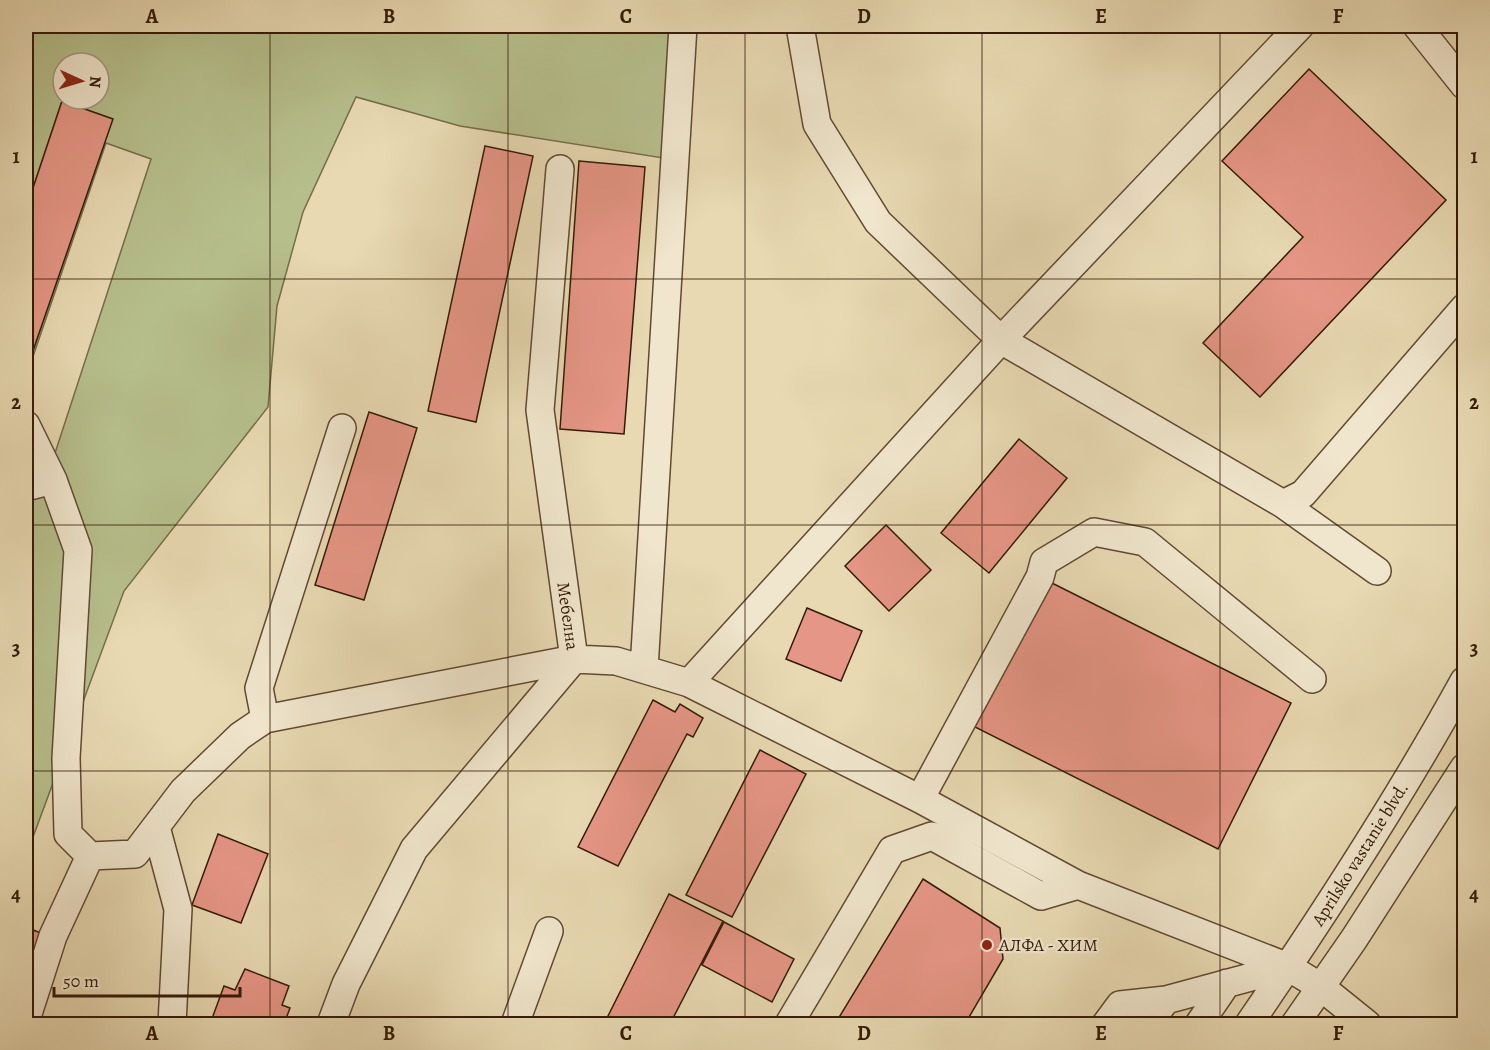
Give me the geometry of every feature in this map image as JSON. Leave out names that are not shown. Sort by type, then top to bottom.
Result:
[{"type":"street","points":[[644,669],[683,26]]},
{"type":"street","points":[[800,26],[818,124],[878,222],[1001,340],[1283,504],[1377,572]]},
{"type":"street","points":[[1417,26],[1464,85]]},
{"type":"street","points":[[689,682],[1001,340],[1294,28]]},
{"type":"street","name":"Мебелна","points":[[331,1024],[346,984],[414,849],[574,659],[540,410],[560,169]]},
{"type":"street","points":[[1283,504],[1303,494],[1464,308]]},
{"type":"street","points":[[26,425],[53,480],[78,550],[66,758],[68,834],[90,856],[135,854],[183,791],[240,736],[265,720],[574,659],[616,661],[689,682],[920,799],[1078,885],[1288,967],[1321,987],[1367,1024]]},
{"type":"street","points":[[265,720],[258,688],[342,428]]},
{"type":"street","points":[[26,487],[53,480]]},
{"type":"street","points":[[920,799],[1040,577],[1044,562],[1094,532],[1145,542],[1312,679]]},
{"type":"street","name":"Aprilsko vastanie blvd.","points":[[1249,1024],[1288,967],[1431,740],[1464,681]]},
{"type":"street","points":[[1295,1024],[1464,768]]},
{"type":"street","points":[[156,827],[178,909],[172,1024]]},
{"type":"street","points":[[789,1024],[892,850],[932,836],[1041,896],[1078,885]]},
{"type":"street","points":[[26,1020],[53,936],[90,856]]},
{"type":"street","points":[[515,1024],[549,931]]},
{"type":"street","points":[[1106,1024],[1120,1005],[1166,1000],[1288,967]]},
{"type":"street","points":[[1198,1024],[1227,983]]},
{"type":"street","points":[[1148,1024],[1166,1000]]},
{"type":"green space","points":[[26,26],[672,26],[663,158],[460,126],[356,97],[303,212],[277,306],[268,407],[124,591],[26,856],[26,491],[41,496],[151,159],[106,143],[26,377],[26,371],[112,119],[90,111],[111,111],[111,51],[51,51],[51,111],[59,111],[26,209]]},
{"type":"building","points":[[1309,69],[1446,200],[1260,397],[1203,343],[1303,237],[1222,161]]},
{"type":"building","points":[[59,111],[90,111],[113,119],[26,371],[26,209]]},
{"type":"building","points":[[485,146],[533,156],[476,422],[428,411]]},
{"type":"building","points":[[579,161],[645,167],[624,434],[560,429]]},
{"type":"building","points":[[369,412],[417,428],[364,600],[315,585]]},
{"type":"building","points":[[1019,439],[1067,478],[989,573],[941,533]]},
{"type":"building","points":[[886,525],[931,570],[889,611],[845,566]]},
{"type":"building","points":[[1040,577],[1291,703],[1218,849],[967,723]]},
{"type":"building","points":[[807,608],[862,631],[841,681],[786,659]]},
{"type":"building","points":[[653,700],[675,712],[680,704],[703,718],[693,737],[687,734],[618,866],[578,847]]},
{"type":"building","points":[[760,750],[806,774],[732,917],[686,895]]},
{"type":"building","points":[[218,834],[268,854],[241,923],[192,905]]},
{"type":"building","points":[[923,879],[1000,928],[1003,959],[965,1024],[835,1024]]},
{"type":"building","points":[[669,894],[723,921],[670,1024],[604,1024]]},
{"type":"building","points":[[724,922],[794,959],[772,1002],[702,965]]},
{"type":"building","points":[[26,927],[48,936],[26,993]]},
{"type":"building","points":[[245,969],[289,986],[282,1005],[290,1008],[284,1024],[210,1024],[224,986],[235,990]]},
{"type":"place","name":"АЛФА - ХИМ","points":[[987,945]]}]
